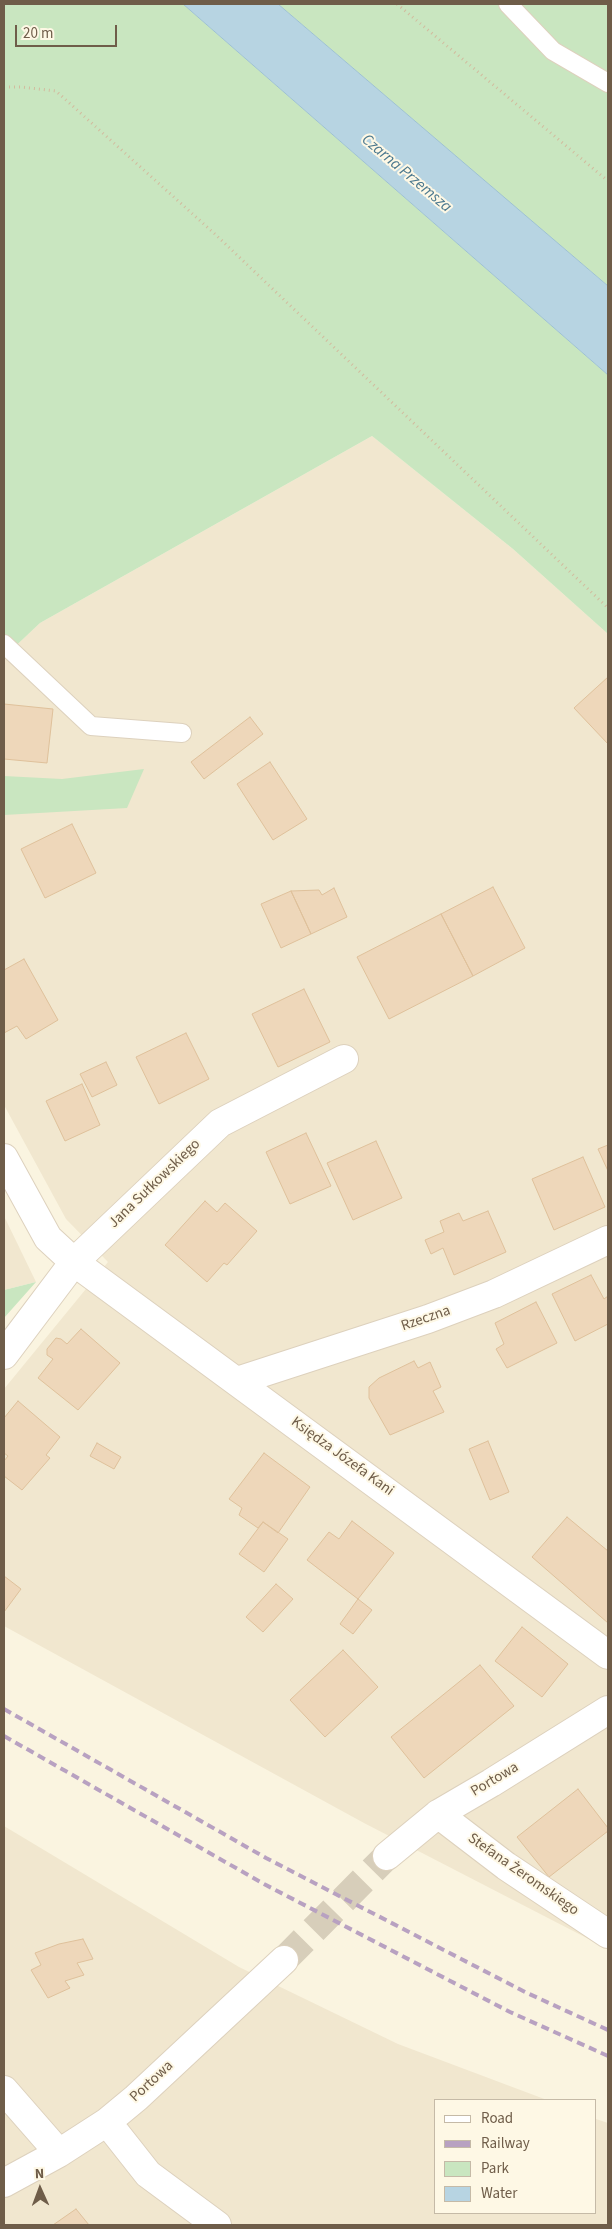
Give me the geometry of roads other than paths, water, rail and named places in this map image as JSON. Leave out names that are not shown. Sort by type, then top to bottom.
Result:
[{"type":"street","name":"Jana Sułkowskiego","points":[[4,1355],[74,1262],[220,1122],[344,1059]]},
{"type":"street","name":"Księdza Józefa Kani","points":[[4,1158],[48,1238],[74,1262],[608,1655]]},
{"type":"street","name":"Rzeczna","points":[[237,1381],[428,1319],[486,1297],[608,1240]]},
{"type":"street","name":"Portowa","points":[[386,1856],[438,1814],[608,1710]]},
{"type":"street","name":"Stefana Żeromskiego","points":[[438,1814],[506,1866],[608,1934]]},
{"type":"street","name":"Portowa","points":[[4,2182],[59,2153],[107,2122],[136,2098],[284,1960]]},
{"type":"street","points":[[4,2090],[59,2153]]},
{"type":"street","points":[[107,2122],[148,2174],[216,2225]]},
{"type":"lane","points":[[508,4],[553,51],[608,83]]},
{"type":"lane","points":[[4,644],[91,726],[182,734]]},
{"type":"water","name":"Czarna Przemsza","points":[[183,4],[278,4],[608,286],[608,375]]},
{"type":"tunnel","points":[[284,1960],[387,1856]]},
{"type":"railway","points":[[4,1709],[266,1858],[525,1992],[608,2030]]},
{"type":"railway","points":[[4,1736],[264,1884],[510,2012],[608,2056]]}]
